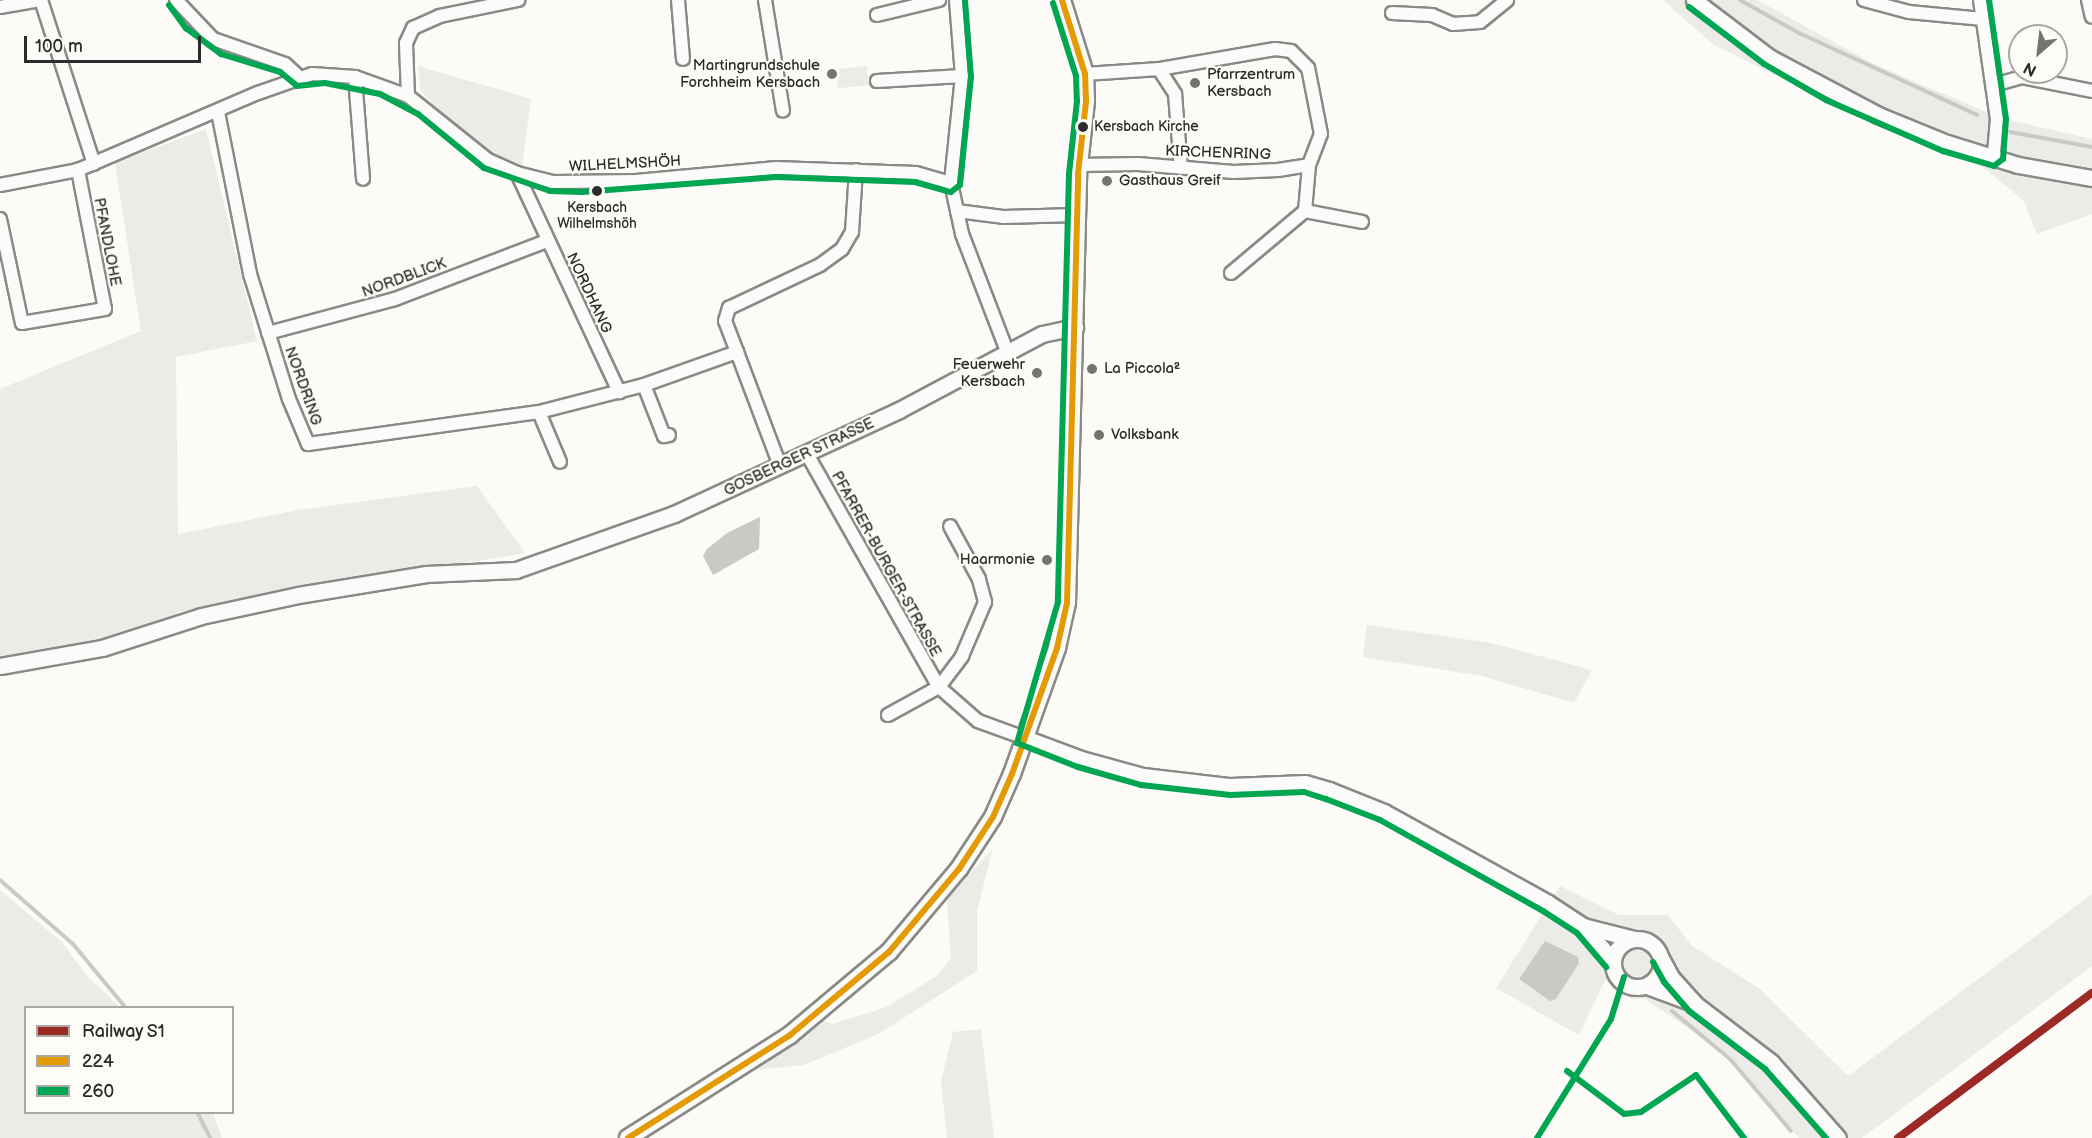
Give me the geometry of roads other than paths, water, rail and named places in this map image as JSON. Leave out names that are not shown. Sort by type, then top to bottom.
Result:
[{"type":"main road","points":[[628,1138],[790,1035],[889,952],[939,896],[982,834],[1028,731],[1057,648],[1067,603],[1077,215],[1085,74],[1062,0]]},
{"type":"street","points":[[0,7],[41,0],[94,164]]},
{"type":"street","points":[[0,185],[78,170],[299,77],[285,64],[213,39],[176,0]]},
{"type":"street","points":[[678,0],[683,59]]},
{"type":"street","points":[[765,0],[783,111]]},
{"type":"street","points":[[877,15],[939,0]]},
{"type":"street","points":[[956,0],[962,76],[951,183],[957,211],[985,303],[1006,351]]},
{"type":"street","points":[[1392,13],[1424,14],[1453,24],[1480,22],[1507,0]]},
{"type":"street","points":[[1694,0],[1769,57],[1830,92],[1966,149],[2041,171],[2092,178]]},
{"type":"street","points":[[1864,0],[1909,12],[1983,19]]},
{"type":"street","points":[[1980,0],[1994,85],[1997,119],[1994,157]]},
{"type":"street","points":[[2088,0],[2092,17]]},
{"type":"street","points":[[408,96],[406,43],[413,28],[440,16],[513,1]]},
{"type":"street","points":[[1085,74],[1160,69],[1275,49],[1291,51],[1305,61],[1320,117],[1318,148],[1310,165],[1305,211],[1231,273]]},
{"type":"street","points":[[1160,69],[1175,94],[1181,168]]},
{"type":"street","name":"WILHELMSHÖH","points":[[299,77],[318,74],[354,77],[408,96],[488,160],[517,173],[552,182],[591,183],[776,168],[916,173],[951,183]]},
{"type":"street","points":[[877,81],[962,76]]},
{"type":"street","points":[[1994,85],[2022,76],[2092,91]]},
{"type":"street","points":[[354,77],[363,179]]},
{"type":"street","name":"NORDRING","points":[[218,112],[250,274],[268,333],[308,444],[539,412],[644,385],[737,352]]},
{"type":"street","name":"KIRCHENRING","points":[[1080,165],[1138,164],[1245,171],[1310,165]]},
{"type":"street","name":"PFANDLOHE","points":[[0,219],[22,324],[105,309],[78,170]]},
{"type":"street","points":[[780,466],[725,321],[729,308],[820,265],[842,249],[852,232],[856,170]]},
{"type":"street","name":"NORDHANG","points":[[517,173],[619,392]]},
{"type":"street","points":[[957,211],[1003,217],[1077,215]]},
{"type":"street","points":[[1305,211],[1362,222]]},
{"type":"street","name":"NORDBLICK","points":[[268,333],[395,299],[547,241]]},
{"type":"street","name":"GOSBERGER STRASSE","points":[[0,666],[102,648],[201,616],[298,595],[426,574],[516,570],[674,514],[899,410],[1006,351],[1042,334],[1075,327]]},
{"type":"street","points":[[644,385],[664,436],[669,435]]},
{"type":"street","points":[[539,412],[560,462]]},
{"type":"street","name":"PFARRER-BURGER-STRASSE","points":[[807,454],[939,687],[978,721],[1028,731]]},
{"type":"street","points":[[888,715],[939,687],[962,656],[985,602],[979,579],[950,526]]},
{"type":"street","points":[[1028,731],[1081,759],[1143,776],[1230,786],[1305,783],[1329,790],[1384,812],[1583,926],[1648,942],[1661,958],[1671,976],[1695,1004],[1770,1062],[1834,1132]]},
{"type":"street","points":[[1583,926],[1613,961],[1615,974],[1623,983],[1634,988],[1647,986],[1695,1004]]},
{"type":"street","points":[[1613,961],[1620,946],[1635,939]]},
{"type":"street","points":[[1647,986],[1659,975],[1661,958]]},
{"type":"waterway","points":[[1740,0],[1799,33],[1977,115]]},
{"type":"waterway","points":[[2010,132],[2092,147]]},
{"type":"waterway","points":[[0,880],[73,944],[124,1006]]},
{"type":"waterway","points":[[1672,1011],[1730,1059],[1791,1131]]},
{"type":"waterway","points":[[198,1114],[210,1138]]},
{"type":"rail line","name":"S1","points":[[1898,1138],[2092,993]]},
{"type":"place","name":"Martingrundschule Forchheim Kersbach","points":[[832,74]]},
{"type":"place","name":"Pfarrzentrum Kersbach","points":[[1195,83]]},
{"type":"place","name":"Kersbach Kirche","points":[[1083,127]]},
{"type":"place","name":"Gasthaus Greif","points":[[1107,181]]},
{"type":"place","name":"Kersbach Wilhelmshöh","points":[[597,191]]},
{"type":"place","name":"La Piccola²","points":[[1092,369]]},
{"type":"place","name":"Feuerwehr Kersbach","points":[[1037,373]]},
{"type":"place","name":"Volksbank","points":[[1099,435]]},
{"type":"place","name":"Haarmonie","points":[[1047,560]]}]
